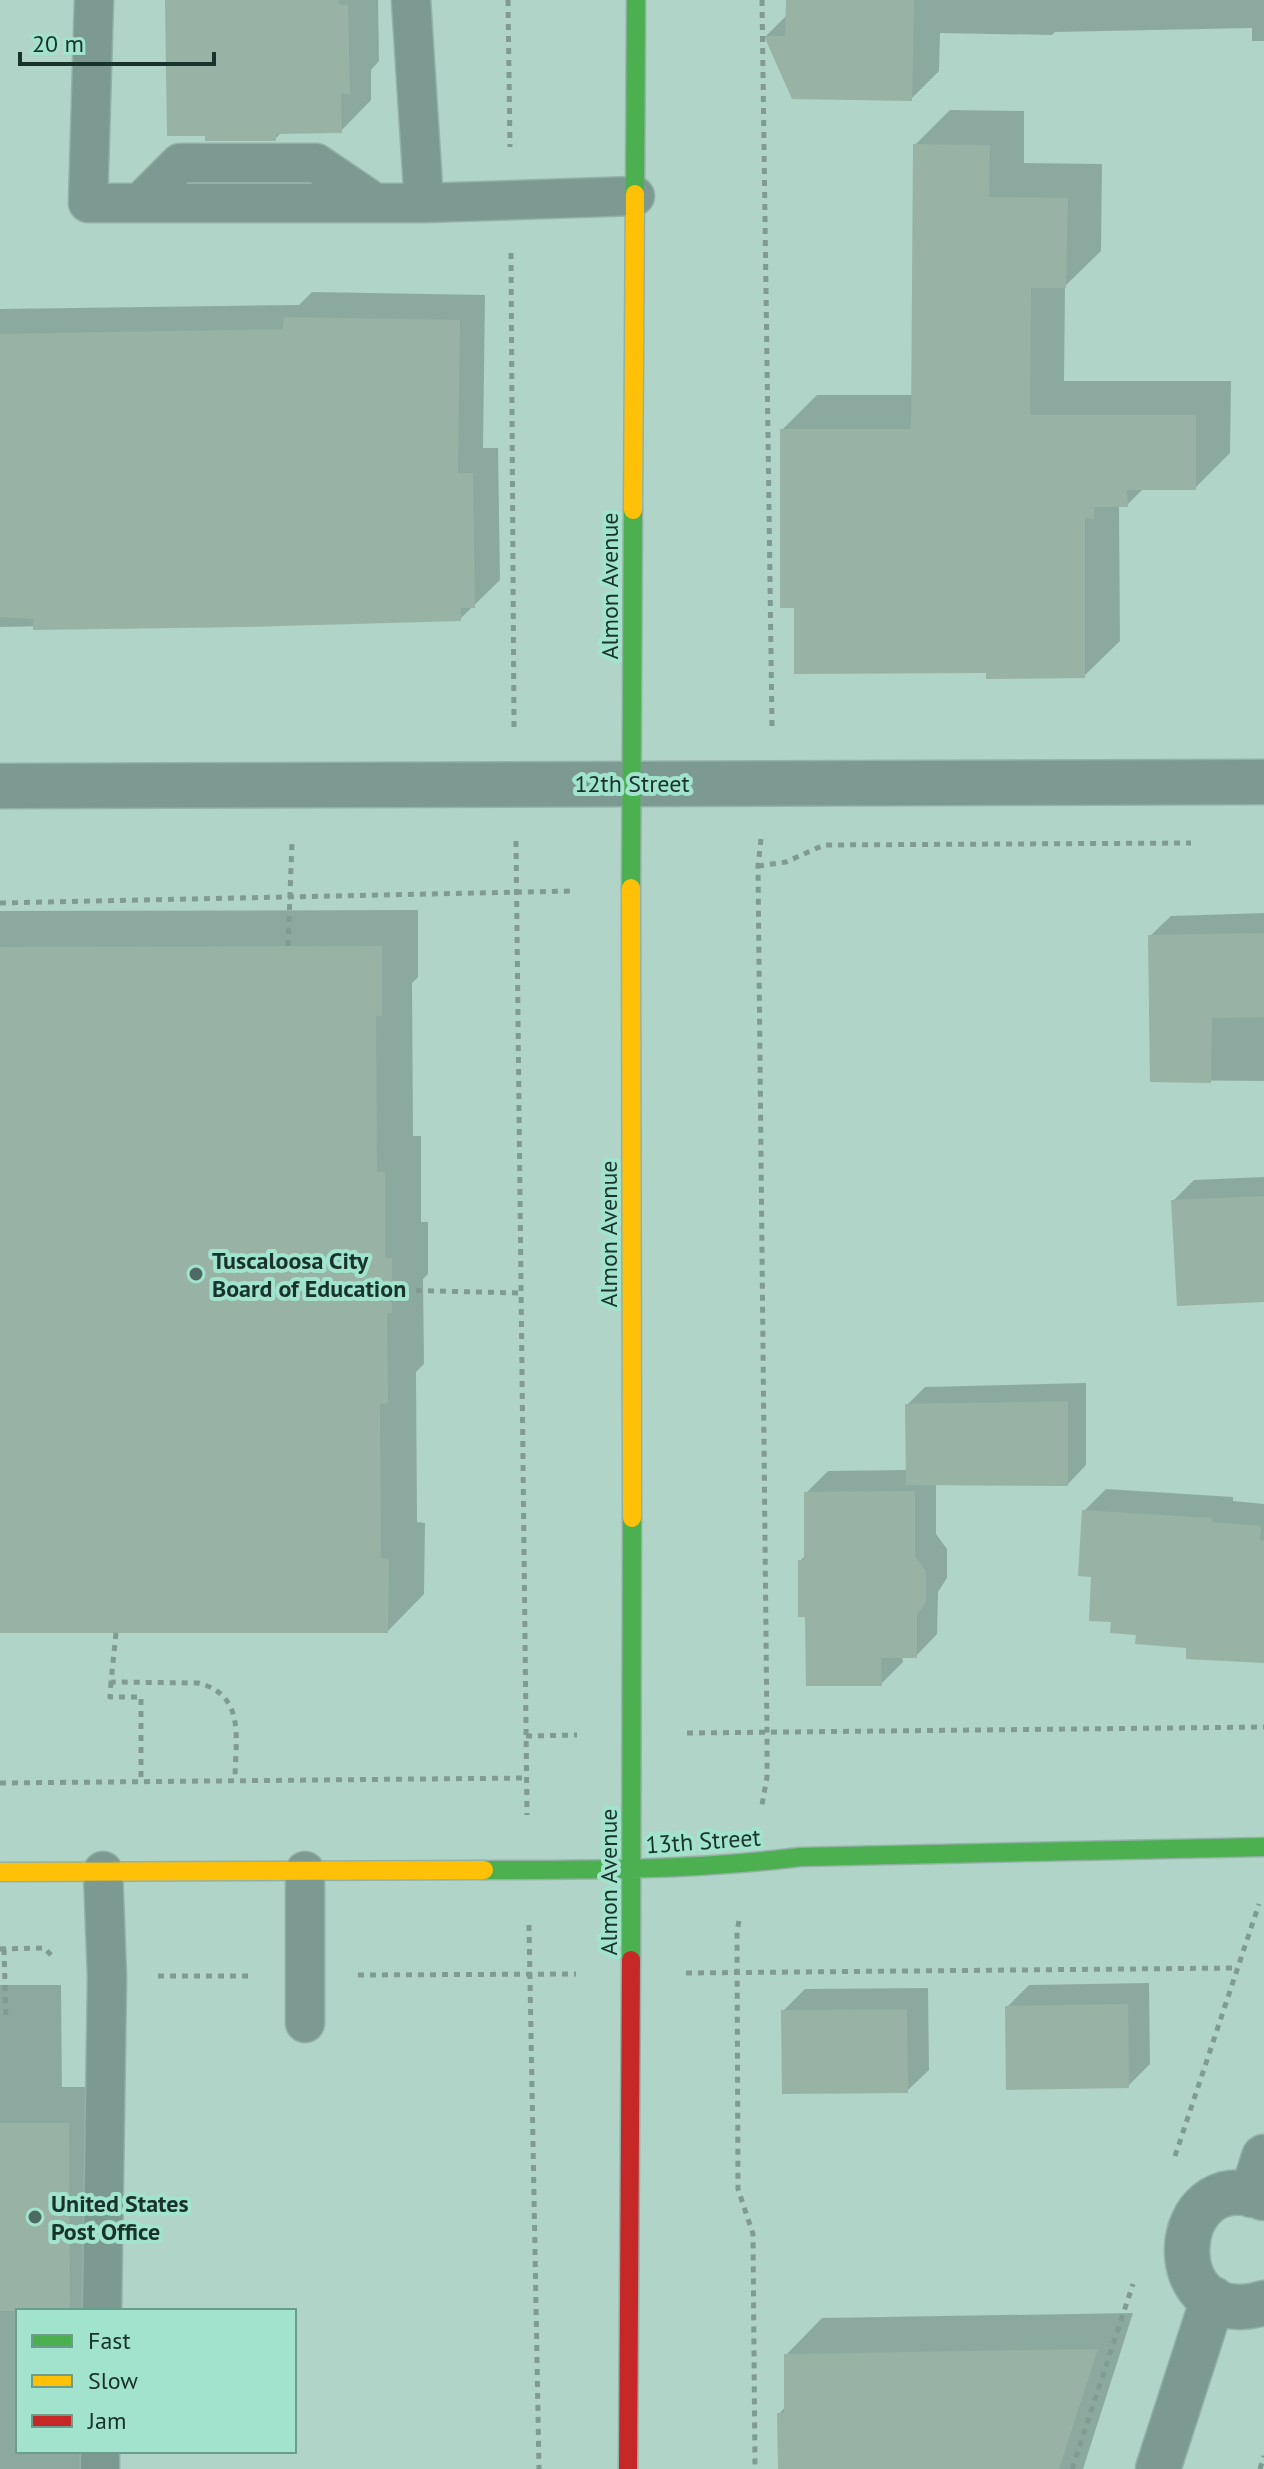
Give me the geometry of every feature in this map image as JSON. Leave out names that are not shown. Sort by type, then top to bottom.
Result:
[{"type":"main road","name":"Almon Avenue","points":[[628,2469],[632,1870],[631,783],[636,0]]},
{"type":"main road","name":"13th Street","points":[[0,1872],[632,1870],[800,1857],[1264,1847]]},
{"type":"street","name":"12th Street","points":[[0,786],[1264,782]]},
{"type":"street","points":[[1260,2183],[1243,2193],[1224,2196],[1208,2204],[1194,2218],[1187,2235],[1185,2253],[1188,2272],[1213,2299],[1249,2307],[1264,2303]]},
{"type":"street","points":[[1158,2469],[1213,2299]]},
{"type":"lane","points":[[94,0],[88,203],[424,203],[635,196]]},
{"type":"lane","points":[[411,0],[424,203]]},
{"type":"lane","points":[[102,2309],[107,1977],[103,1871]]},
{"type":"lane","points":[[305,1871],[305,2023]]},
{"type":"path","points":[[508,0],[527,1871],[539,2469]]},
{"type":"path","points":[[755,2469],[753,2234],[738,2189],[737,1931],[767,1777],[758,866],[772,715],[762,0]]},
{"type":"path","points":[[288,946],[294,785]]},
{"type":"path","points":[[758,866],[786,862],[824,845],[1202,843]]},
{"type":"path","points":[[0,903],[632,890]]},
{"type":"path","points":[[392,1290],[521,1293]]},
{"type":"path","points":[[116,1633],[110,1697],[141,1697],[141,1782]]},
{"type":"path","points":[[111,1682],[198,1683],[211,1687],[226,1698],[236,1716],[235,1780]]},
{"type":"path","points":[[526,1736],[1264,1727]]},
{"type":"path","points":[[0,1783],[526,1778]]},
{"type":"path","points":[[4,1949],[6,2021]]},
{"type":"path","points":[[1260,2469],[1264,2456]]},
{"type":"building","points":[[165,0],[339,0],[339,4],[348,5],[350,94],[341,93],[342,133],[276,134],[276,141],[205,141],[205,136],[167,136]]},
{"type":"building","points":[[786,0],[914,0],[912,101],[792,99],[764,36],[785,36]]},
{"type":"building","points":[[913,144],[990,145],[989,197],[1068,198],[1066,288],[1031,288],[1030,415],[1196,415],[1196,490],[1127,490],[1128,507],[1094,507],[1094,519],[1085,518],[1085,678],[986,679],[986,673],[794,674],[794,608],[780,608],[780,429],[911,429]]},
{"type":"building","points":[[284,317],[460,320],[458,473],[473,473],[475,608],[461,608],[461,621],[243,627],[33,630],[33,619],[0,617],[0,334],[283,329]]},
{"type":"building","points":[[1264,933],[1264,1017],[1212,1018],[1211,1083],[1150,1082],[1148,935]]},
{"type":"building","name":"Tuscaloosa City Board of Education","points":[[382,946],[382,1016],[376,1016],[377,1172],[385,1172],[385,1258],[392,1258],[392,1313],[387,1313],[388,1403],[380,1404],[381,1558],[389,1559],[388,1633],[0,1633],[0,947]]},
{"type":"building","points":[[1264,1196],[1264,1302],[1177,1306],[1171,1200]]},
{"type":"building","points":[[1068,1401],[1068,1486],[906,1485],[905,1404]]},
{"type":"building","points":[[915,1491],[915,1556],[926,1571],[926,1602],[917,1616],[917,1658],[881,1658],[882,1686],[806,1686],[805,1617],[798,1617],[798,1560],[804,1560],[804,1492]]},
{"type":"building","points":[[1082,1510],[1212,1518],[1212,1522],[1261,1526],[1260,1540],[1264,1541],[1264,1663],[1186,1659],[1186,1648],[1135,1644],[1136,1635],[1110,1633],[1111,1622],[1089,1621],[1091,1577],[1078,1576]]},
{"type":"building","points":[[1128,2004],[1129,2088],[1006,2090],[1005,2006]]},
{"type":"building","points":[[907,2009],[908,2093],[782,2094],[781,2010]]},
{"type":"building","name":"United States Post Office","points":[[0,2123],[69,2123],[70,2309],[0,2311]]},
{"type":"building","points":[[1098,2349],[1059,2469],[778,2469],[777,2413],[784,2413],[784,2354]]},
{"type":"traffic: fast","points":[[635,194],[636,0]]},
{"type":"traffic: fast","points":[[631,888],[633,510]]},
{"type":"traffic: fast","points":[[631,1960],[632,1518]]},
{"type":"traffic: fast","points":[[484,1870],[682,1867],[800,1857],[1264,1847]]},
{"type":"traffic: slow","points":[[633,510],[635,194]]},
{"type":"traffic: slow","points":[[631,888],[632,1518]]},
{"type":"traffic: slow","points":[[0,1872],[484,1870]]},
{"type":"traffic: jam","points":[[628,2469],[631,1960]]},
{"type":"place","name":"Tuscaloosa City Board of Education","points":[[196,1274]]},
{"type":"place","name":"United States Post Office","points":[[35,2217]]}]
